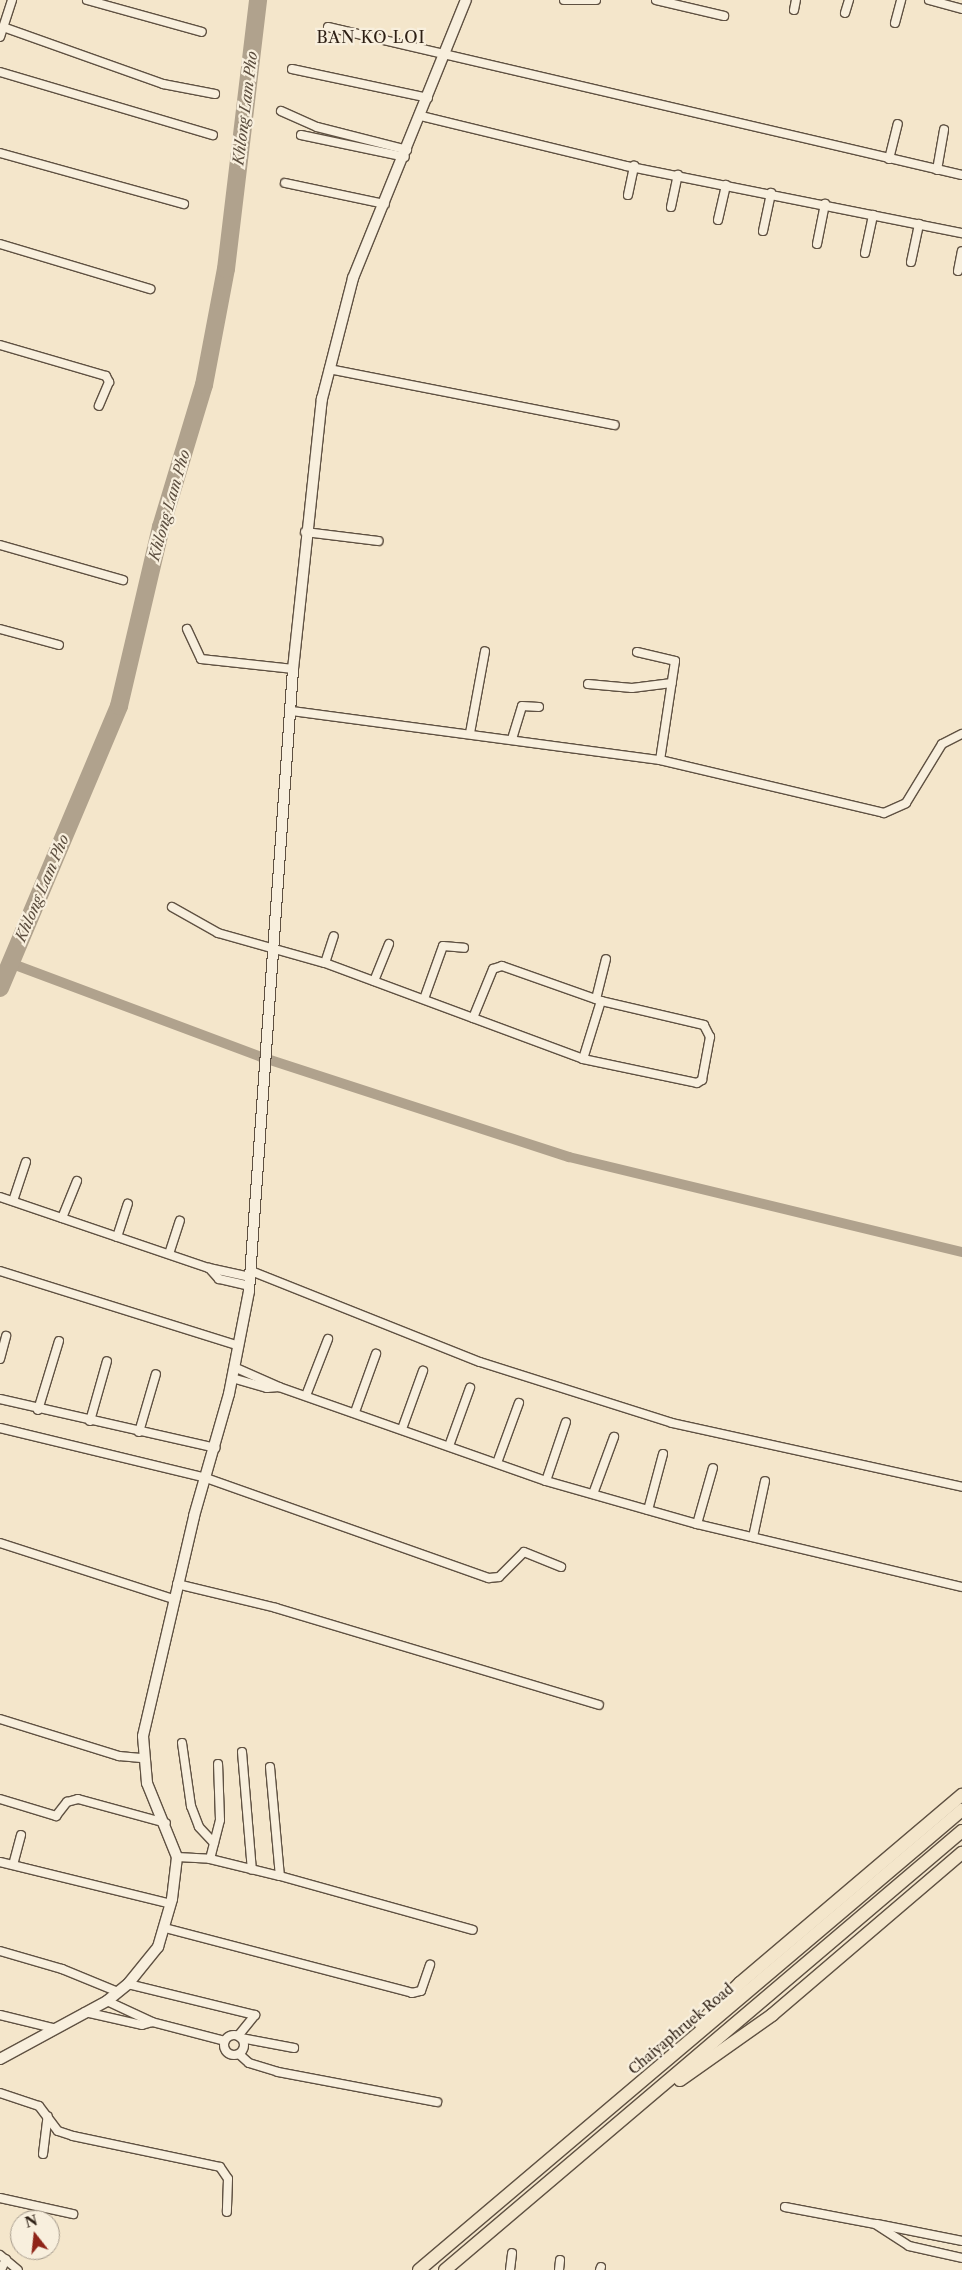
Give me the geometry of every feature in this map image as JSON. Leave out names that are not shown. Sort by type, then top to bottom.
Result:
[{"type":"main road","points":[[630,2092],[740,1983],[962,1795]]},
{"type":"main road","name":"Chaiyaphruek Road","points":[[419,2270],[962,1810]]},
{"type":"main road","points":[[445,2270],[457,2266],[640,2104],[962,1831]]},
{"type":"main road","points":[[640,2104],[772,2015],[962,1854]]},
{"type":"street","points":[[0,37],[12,0]]},
{"type":"street","points":[[86,0],[202,32]]},
{"type":"street","points":[[0,2059],[53,2028],[107,2001],[128,1984],[150,1961],[165,1928],[171,1904],[177,1857],[166,1823],[147,1784],[141,1758],[173,1599],[215,1448],[232,1378],[250,1278],[276,946],[292,711],[293,669],[305,532],[329,369],[343,307],[422,116],[466,0]]},
{"type":"street","points":[[564,0],[596,0]]},
{"type":"street","points":[[656,0],[724,16]]},
{"type":"street","points":[[794,10],[796,0]]},
{"type":"street","points":[[846,14],[849,0]]},
{"type":"street","points":[[895,23],[901,0]]},
{"type":"street","points":[[929,0],[962,9]]},
{"type":"street","points":[[3,27],[163,84],[215,94]]},
{"type":"street","points":[[328,27],[962,175]]},
{"type":"street","points":[[292,69],[428,98]]},
{"type":"street","points":[[0,72],[213,135]]},
{"type":"street","points":[[281,111],[317,127],[406,153]]},
{"type":"street","points":[[422,116],[634,166],[825,204],[962,234]]},
{"type":"street","points":[[889,159],[898,124]]},
{"type":"street","points":[[937,170],[944,130]]},
{"type":"street","points":[[301,135],[406,153]]},
{"type":"street","points":[[0,153],[184,204]]},
{"type":"street","points":[[628,195],[634,166]]},
{"type":"street","points":[[671,207],[678,174]]},
{"type":"street","points":[[285,183],[386,204]]},
{"type":"street","points":[[718,220],[726,185]]},
{"type":"street","points":[[763,231],[771,193]]},
{"type":"street","points":[[816,244],[825,204]]},
{"type":"street","points":[[865,254],[873,215]]},
{"type":"street","points":[[911,262],[919,224]]},
{"type":"street","points":[[0,244],[150,289]]},
{"type":"street","points":[[958,271],[962,251]]},
{"type":"street","points":[[0,344],[106,376],[109,382],[98,406]]},
{"type":"street","points":[[329,369],[615,425]]},
{"type":"street","points":[[305,532],[378,541]]},
{"type":"street","points":[[0,545],[123,580]]},
{"type":"street","points":[[0,629],[59,645]]},
{"type":"street","points":[[187,629],[201,659],[293,669]]},
{"type":"street","points":[[470,733],[485,651]]},
{"type":"street","points":[[637,652],[675,661],[660,760]]},
{"type":"street","points":[[588,684],[632,688],[672,683]]},
{"type":"street","points":[[512,739],[522,706],[539,707]]},
{"type":"street","points":[[292,711],[470,733],[660,760],[884,813],[906,803],[942,744],[962,734]]},
{"type":"street","points":[[172,907],[218,933],[276,946],[583,1059],[691,1083],[702,1080],[710,1037],[704,1024],[599,1000],[496,966],[473,1018]]},
{"type":"street","points":[[325,963],[334,936]]},
{"type":"street","points":[[374,981],[389,944]]},
{"type":"street","points":[[424,1000],[443,946],[464,948]]},
{"type":"street","points":[[583,1059],[599,1000],[606,959]]},
{"type":"street","points":[[13,1201],[26,1162]]},
{"type":"street","points":[[62,1218],[76,1181]]},
{"type":"street","points":[[0,1197],[209,1268],[219,1279],[250,1278],[480,1362],[672,1423],[962,1487]]},
{"type":"street","points":[[117,1236],[128,1204]]},
{"type":"street","points":[[169,1254],[180,1220]]},
{"type":"street","points":[[0,1271],[239,1346]]},
{"type":"street","points":[[0,1359],[6,1336]]},
{"type":"street","points":[[307,1393],[328,1339]]},
{"type":"street","points":[[38,1410],[59,1341]]},
{"type":"street","points":[[355,1412],[376,1354]]},
{"type":"street","points":[[90,1421],[107,1361]]},
{"type":"street","points":[[234,1367],[280,1387],[307,1393],[546,1481],[697,1524],[962,1587]]},
{"type":"street","points":[[402,1429],[423,1371]]},
{"type":"street","points":[[139,1432],[156,1374]]},
{"type":"street","points":[[232,1378],[267,1388],[280,1387]]},
{"type":"street","points":[[449,1446],[470,1388]]},
{"type":"street","points":[[0,1399],[38,1410],[215,1448]]},
{"type":"street","points":[[496,1463],[519,1404]]},
{"type":"street","points":[[546,1481],[566,1422]]},
{"type":"street","points":[[0,1428],[206,1478],[489,1578],[499,1577],[524,1552],[561,1567]]},
{"type":"street","points":[[593,1494],[614,1437]]},
{"type":"street","points":[[648,1510],[664,1454]]},
{"type":"street","points":[[697,1524],[713,1468]]},
{"type":"street","points":[[753,1537],[765,1482]]},
{"type":"street","points":[[0,1543],[173,1599]]},
{"type":"street","points":[[177,1584],[276,1608],[598,1705]]},
{"type":"street","points":[[0,1719],[119,1756],[141,1758]]},
{"type":"street","points":[[182,1743],[191,1806],[200,1827],[214,1843]]},
{"type":"street","points":[[242,1752],[252,1870]]},
{"type":"street","points":[[210,1860],[220,1820],[218,1764]]},
{"type":"street","points":[[270,1767],[280,1876]]},
{"type":"street","points":[[0,1798],[56,1816],[67,1802],[78,1799],[166,1823]]},
{"type":"street","points":[[13,1865],[21,1835]]},
{"type":"street","points":[[177,1857],[210,1860],[280,1876],[473,1930]]},
{"type":"street","points":[[0,1862],[171,1904]]},
{"type":"street","points":[[165,1928],[412,1993],[421,1991],[430,1964]]},
{"type":"street","points":[[0,1951],[62,1969],[118,1992]]},
{"type":"street","points":[[128,1984],[255,2015],[239,2037]]},
{"type":"street","points":[[107,2001],[152,2022],[225,2041],[239,2037],[294,2048]]},
{"type":"street","points":[[85,2012],[142,2025],[152,2022]]},
{"type":"street","points":[[0,2015],[53,2028]]},
{"type":"street","points":[[239,2037],[244,2048],[239,2054]]},
{"type":"street","points":[[225,2041],[227,2053],[239,2054],[269,2070],[436,2102]]},
{"type":"street","points":[[0,2093],[33,2103],[48,2114],[58,2131],[73,2136],[220,2167],[228,2178],[227,2212]]},
{"type":"street","points":[[43,2154],[48,2114]]},
{"type":"street","points":[[0,2198],[73,2214]]},
{"type":"street","points":[[785,2208],[962,2241]]},
{"type":"street","points":[[875,2224],[909,2246],[962,2258]]},
{"type":"street","points":[[510,2270],[512,2252]]},
{"type":"street","points":[[1,2270],[3,2257]]},
{"type":"street","points":[[3,2257],[18,2270]]},
{"type":"street","points":[[559,2270],[560,2260]]},
{"type":"waterway","name":"Khlong Lam Pho","points":[[0,988],[119,706],[161,527],[204,385],[226,269],[258,0]]},
{"type":"waterway","points":[[10,963],[261,1057],[569,1157],[962,1252]]},
{"type":"district","name":"BAN KO LOI","points":[[371,37]]}]
